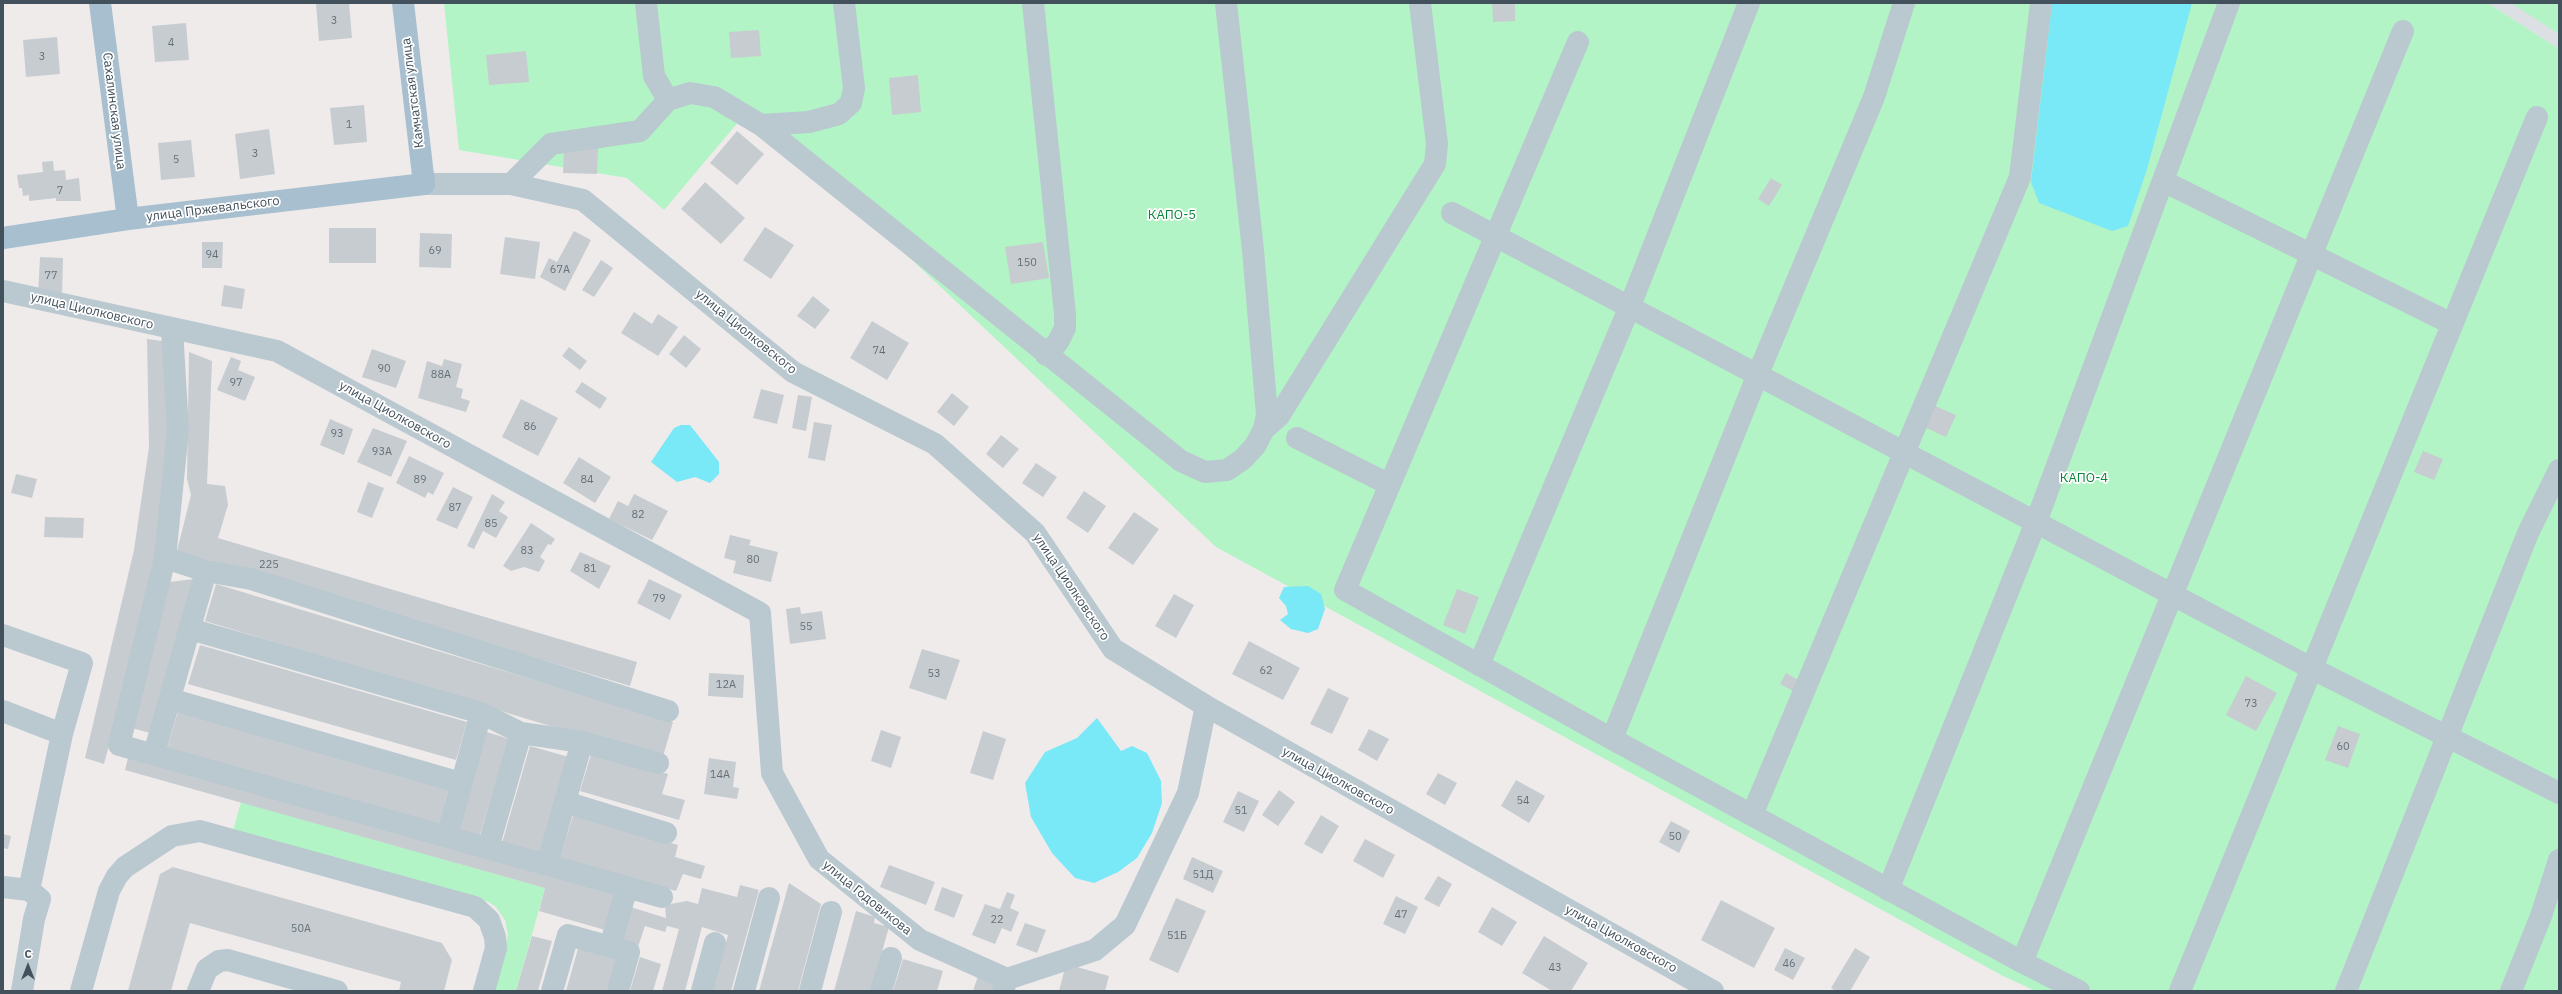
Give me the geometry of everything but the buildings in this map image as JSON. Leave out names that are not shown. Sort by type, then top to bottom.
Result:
[{"type":"main road","name":"Сахалинская улица","points":[[100,3],[128,219]]},
{"type":"main road","name":"Камчатская улица","points":[[403,3],[424,184]]},
{"type":"main road","name":"улица Пржевальского","points":[[3,238],[128,219],[424,184]]},
{"type":"street","points":[[646,3],[654,76],[668,100]]},
{"type":"street","points":[[761,125],[809,122],[839,114],[851,103],[854,88],[844,3]]},
{"type":"street","points":[[1033,3],[1065,314],[1065,328],[1062,335],[1046,355]]},
{"type":"street","points":[[511,184],[551,144],[640,131],[668,100],[690,93],[714,97],[761,125],[1046,355],[1181,461],[1205,472],[1227,470],[1243,460],[1255,446],[1263,430],[1267,414],[1262,347],[1226,3]]},
{"type":"street","points":[[1263,430],[1279,416],[1435,164],[1437,144],[1420,3]]},
{"type":"street","points":[[1479,664],[1630,306],[1741,29],[1749,3]]},
{"type":"street","points":[[1612,739],[1758,374],[1874,97],[1904,3]]},
{"type":"street","points":[[1752,815],[1903,451],[2020,177],[2042,3]]},
{"type":"street","points":[[1888,890],[2036,522],[2229,3]]},
{"type":"street","points":[[2022,962],[2174,595],[2403,31]]},
{"type":"street","points":[[1578,42],[1388,484],[1345,590],[1612,739],[1888,890],[2079,991]]},
{"type":"street","points":[[2180,991],[2537,116]]},
{"type":"street","points":[[2163,181],[2452,324]]},
{"type":"street","name":"улица Циолковского","points":[[424,184],[511,184],[583,200],[793,372],[935,444],[1036,533],[1113,649],[1206,706],[1713,991]]},
{"type":"street","points":[[1452,214],[1496,235],[2311,668],[2559,793]]},
{"type":"street","name":"улица Циолковского","points":[[3,291],[277,351],[760,614]]},
{"type":"street","points":[[172,329],[178,430],[165,558],[119,745],[662,897]]},
{"type":"street","points":[[1297,438],[1388,484]]},
{"type":"street","points":[[2346,991],[2446,736],[2528,533],[2559,470]]},
{"type":"street","points":[[165,558],[206,571],[251,579],[668,712]]},
{"type":"street","points":[[154,754],[206,571]]},
{"type":"street","name":"улица Годовикова","points":[[760,614],[772,773],[819,859],[920,940],[1005,985]]},
{"type":"street","points":[[190,629],[481,714],[521,733],[582,742],[658,763]]},
{"type":"street","points":[[3,635],[82,663],[62,734],[29,890]]},
{"type":"street","points":[[170,699],[461,783]]},
{"type":"street","points":[[1005,985],[1095,950],[1125,925],[1188,793],[1206,706]]},
{"type":"street","points":[[3,711],[62,734]]},
{"type":"street","points":[[447,836],[481,714]]},
{"type":"street","points":[[488,848],[521,733]]},
{"type":"street","points":[[547,864],[582,742]]},
{"type":"street","points":[[565,802],[666,833]]},
{"type":"street","points":[[81,991],[109,891],[117,876],[125,867],[172,836],[200,831],[476,907],[488,920],[496,937],[496,948],[484,991]]},
{"type":"street","points":[[2511,991],[2542,916],[2559,860]]},
{"type":"street","points":[[3,887],[29,890],[40,899],[34,919],[22,991]]},
{"type":"street","points":[[610,947],[627,887]]},
{"type":"street","points":[[744,991],[768,898]]},
{"type":"street","points":[[810,991],[831,912]]},
{"type":"street","points":[[552,991],[568,935],[629,952],[618,991]]},
{"type":"street","points":[[702,991],[715,943]]},
{"type":"street","points":[[881,991],[891,958]]},
{"type":"street","points":[[198,991],[207,969],[219,962],[228,960],[337,991]]},
{"type":"shaded area","points":[[2488,3],[2559,3],[2559,49]]},
{"type":"green space","name":"КАПО-4","points":[[444,3],[2488,3],[2559,49],[2559,991],[2036,991],[2003,976],[1216,547],[874,224],[740,120],[664,210],[627,178],[459,150]]},
{"type":"green space","points":[[2511,3],[2559,3],[2559,34]]},
{"type":"green space","points":[[241,802],[545,888],[516,991],[492,991],[508,935],[505,920],[496,907],[489,902],[233,831]]},
{"type":"water","points":[[2052,3],[2192,3],[2147,169],[2128,226],[2112,231],[2039,203],[2031,182]]},
{"type":"water","points":[[681,425],[690,425],[719,462],[719,474],[710,483],[695,477],[677,482],[651,462],[674,428]]},
{"type":"water","points":[[1308,586],[1321,594],[1325,609],[1318,629],[1308,633],[1291,629],[1280,620],[1288,614],[1286,606],[1279,598],[1284,587]]},
{"type":"water","points":[[1097,718],[1121,751],[1132,746],[1147,753],[1161,781],[1162,803],[1152,833],[1137,858],[1118,872],[1094,883],[1075,878],[1052,853],[1031,817],[1025,783],[1045,752],[1077,738]]},
{"type":"park label","name":"КАПО-5","points":[[1172,215]]}]
